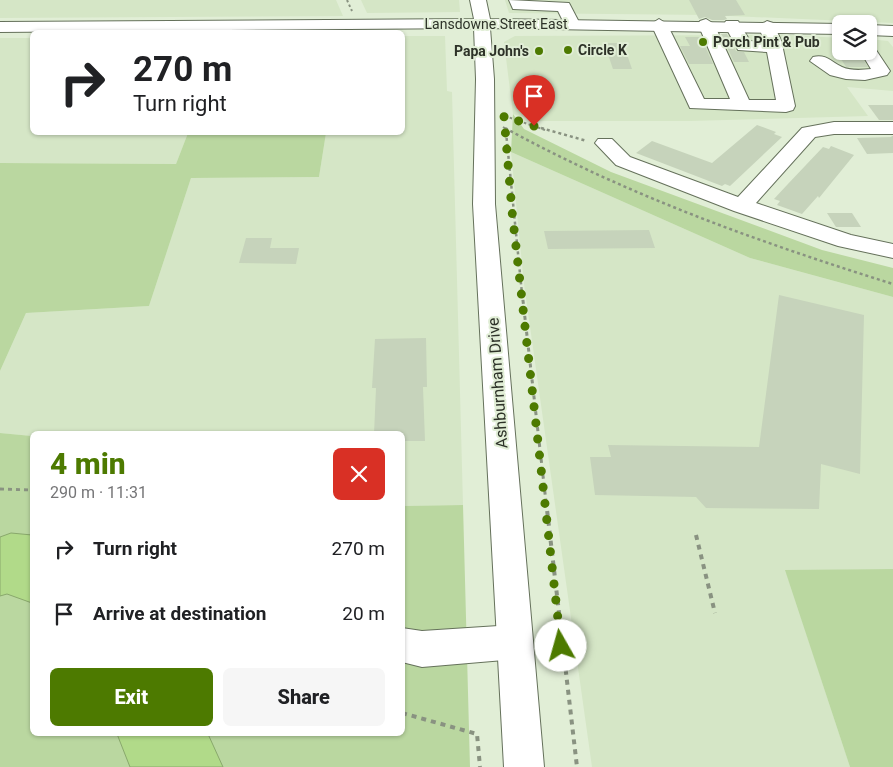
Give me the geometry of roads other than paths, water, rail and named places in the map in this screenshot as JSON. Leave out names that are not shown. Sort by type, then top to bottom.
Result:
[{"type":"main road","points":[[517,0],[518,6],[566,3],[572,24]]},
{"type":"main road","name":"Lansdowne Street East","points":[[0,27],[480,12],[572,24],[732,24],[832,29]]},
{"type":"main road","name":"Ashburnham Drive","points":[[480,12],[485,79],[500,118],[484,204],[524,767]]},
{"type":"main road","points":[[659,24],[697,104],[786,106],[775,59],[776,47],[767,26]]},
{"type":"main road","points":[[706,24],[742,105]]},
{"type":"main road","points":[[732,24],[744,46],[776,47]]},
{"type":"main road","points":[[877,40],[893,31]]},
{"type":"main road","points":[[819,62],[826,62],[835,70],[850,74],[876,74],[881,71],[876,60]]},
{"type":"main road","points":[[742,206],[810,132],[834,128],[893,128]]},
{"type":"main road","points":[[605,143],[623,162],[742,206],[846,241],[893,251]]},
{"type":"main road","points":[[405,646],[422,650],[515,642]]},
{"type":"place","name":"Porch Pint & Pub","points":[[703,42]]},
{"type":"place","name":"Circle K","points":[[568,50]]},
{"type":"place","name":"Papa John's","points":[[539,51]]}]
